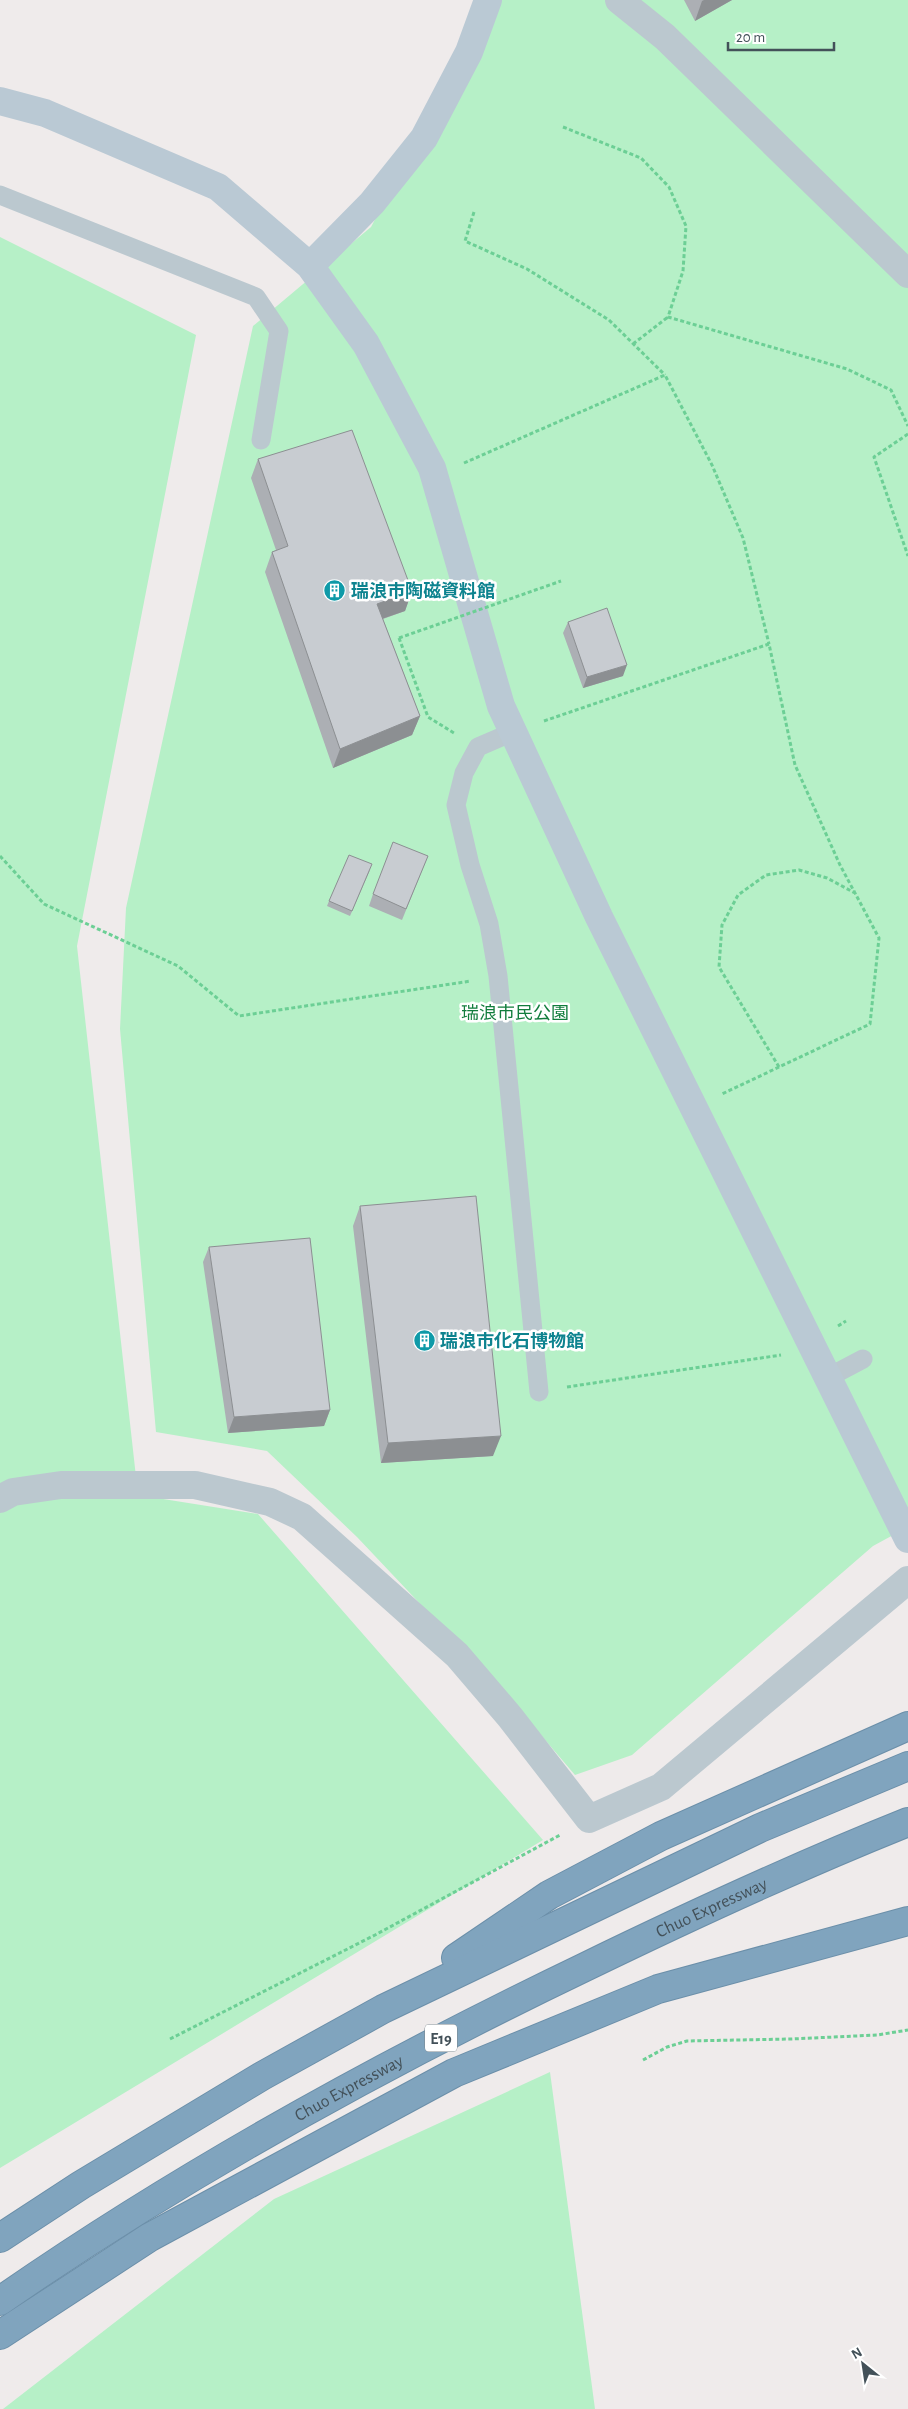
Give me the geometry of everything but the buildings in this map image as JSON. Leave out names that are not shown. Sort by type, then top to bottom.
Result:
[{"type":"highway","points":[[383,2008],[549,1895],[661,1836],[908,1726]]},
{"type":"highway","points":[[0,2238],[81,2186],[246,2086],[383,2008],[760,1828],[908,1766]]},
{"type":"highway","name":"Chuo Expressway","points":[[0,2301],[215,2162],[464,2026],[656,1933],[837,1850],[908,1822]]},
{"type":"highway","points":[[0,2335],[150,2238],[454,2073],[658,1989],[908,1921]]},
{"type":"street","points":[[310,266],[372,202],[424,138],[469,52],[488,0]]},
{"type":"street","points":[[619,0],[665,37],[908,274]]},
{"type":"street","points":[[0,100],[45,113],[218,187],[310,266],[366,344],[434,476],[501,706],[599,917],[908,1540]]},
{"type":"street","points":[[0,1499],[13,1492],[61,1485],[196,1485],[270,1502],[302,1517],[457,1655],[510,1717],[589,1819],[661,1786],[908,1580]]},
{"type":"lane","points":[[0,195],[256,296],[279,331],[261,440]]},
{"type":"lane","points":[[513,732],[478,748],[464,773],[456,805],[470,865],[490,924],[498,976],[539,1392]]},
{"type":"lane","points":[[826,1378],[863,1359]]},
{"type":"path","points":[[563,127],[642,158],[669,187],[686,226],[683,271],[668,317],[633,344]]},
{"type":"path","points":[[474,212],[465,241],[527,268],[609,320],[665,375],[712,465],[743,538],[769,644],[795,765],[855,893],[879,938],[870,1024],[693,1108]]},
{"type":"path","points":[[668,317],[847,369],[891,390],[908,426]]},
{"type":"path","points":[[434,476],[665,375]]},
{"type":"path","points":[[908,434],[874,456],[908,556]]},
{"type":"path","points":[[478,748],[428,717],[399,638],[561,581]]},
{"type":"path","points":[[513,732],[769,644]]},
{"type":"path","points":[[0,856],[44,904],[178,966],[239,1016],[498,976]]},
{"type":"path","points":[[779,1067],[719,967],[722,925],[738,895],[766,875],[799,870],[827,878],[855,893]]},
{"type":"path","points":[[830,1330],[846,1321]]},
{"type":"path","points":[[539,1392],[784,1354]]},
{"type":"path","points":[[170,2039],[375,1934],[589,1819]]},
{"type":"path","points":[[643,2060],[666,2047],[687,2041],[791,2039],[877,2034],[908,2030]]},
{"type":"green space","name":"瑞浪市民公園","points":[[491,0],[908,0],[908,1527],[873,1546],[632,1755],[575,1775],[511,1700],[357,1537],[267,1451],[156,1432],[120,1029],[126,908],[253,326],[371,227]]},
{"type":"green space","points":[[0,237],[196,335],[77,946],[138,1495],[258,1514],[543,1840],[0,2168]]},
{"type":"green space","points":[[550,2072],[595,2409],[3,2409],[274,2199]]},
{"type":"place","name":"瑞浪市陶磁資料館","points":[[335,591]]},
{"type":"place","name":"瑞浪市化石博物館","points":[[424,1341]]}]
